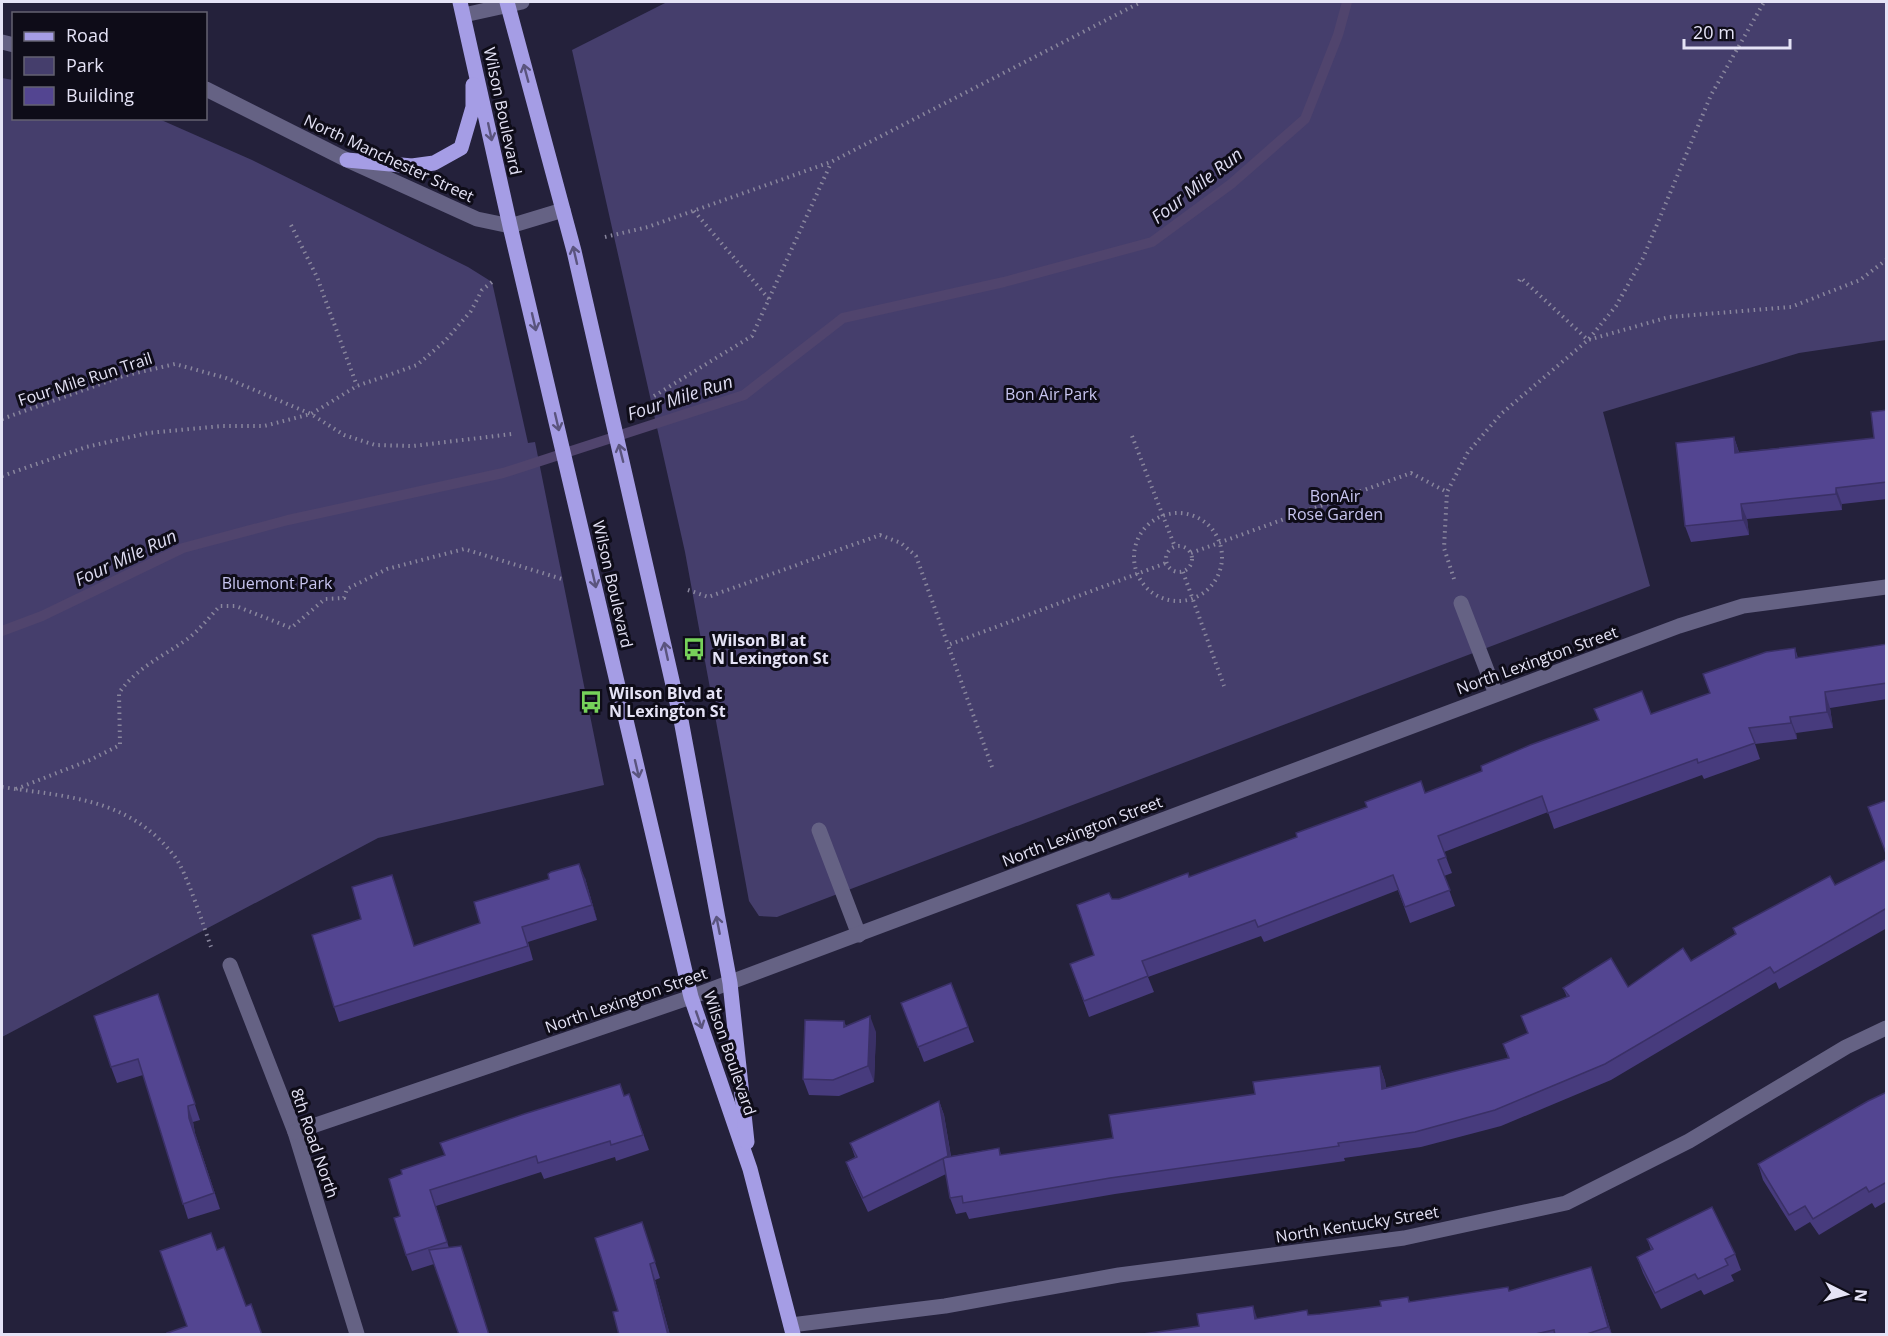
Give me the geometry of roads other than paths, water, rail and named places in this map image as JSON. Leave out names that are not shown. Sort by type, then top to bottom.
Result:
[{"type":"main road","name":"Wilson Boulevard","points":[[512,3],[635,510],[681,720],[730,983],[750,1168]]},
{"type":"main road","name":"Wilson Boulevard","points":[[462,8],[510,226],[691,997],[750,1168],[792,1330]]},
{"type":"main road","points":[[346,160],[412,166],[434,163],[461,148],[473,107],[473,55]]},
{"type":"street","points":[[462,8],[512,3]]},
{"type":"street","name":"North Manchester Street","points":[[207,90],[346,160],[477,219],[510,226],[563,210]]},
{"type":"street","name":"North Lexington Street","points":[[295,1132],[730,983],[1679,626],[1743,606],[1887,587]]},
{"type":"street","points":[[1461,603],[1496,694]]},
{"type":"street","points":[[819,830],[859,935]]},
{"type":"street","name":"8th Road North","points":[[230,965],[295,1132],[357,1335]]},
{"type":"street","name":"North Kentucky Street","points":[[792,1330],[1119,1275],[1404,1238],[1566,1203],[1689,1141],[1846,1047],[1887,1028]]},
{"type":"waterway","name":"Four Mile Run","points":[[2,631],[42,616],[183,548],[288,520],[503,473],[744,395],[843,318],[1004,282],[1152,242],[1231,184],[1305,119],[1338,35],[1347,2]]},
{"type":"place","name":"Wilson Bl at N Lexington St","points":[[694,649]]},
{"type":"place","name":"Wilson Blvd at N Lexington St","points":[[591,702]]},
{"type":"park label","name":"Bon Air Park","points":[[1051,394]]},
{"type":"park label","name":"BonAir Rose Garden","points":[[1335,505]]},
{"type":"park label","name":"Bluemont Park","points":[[277,583]]}]
